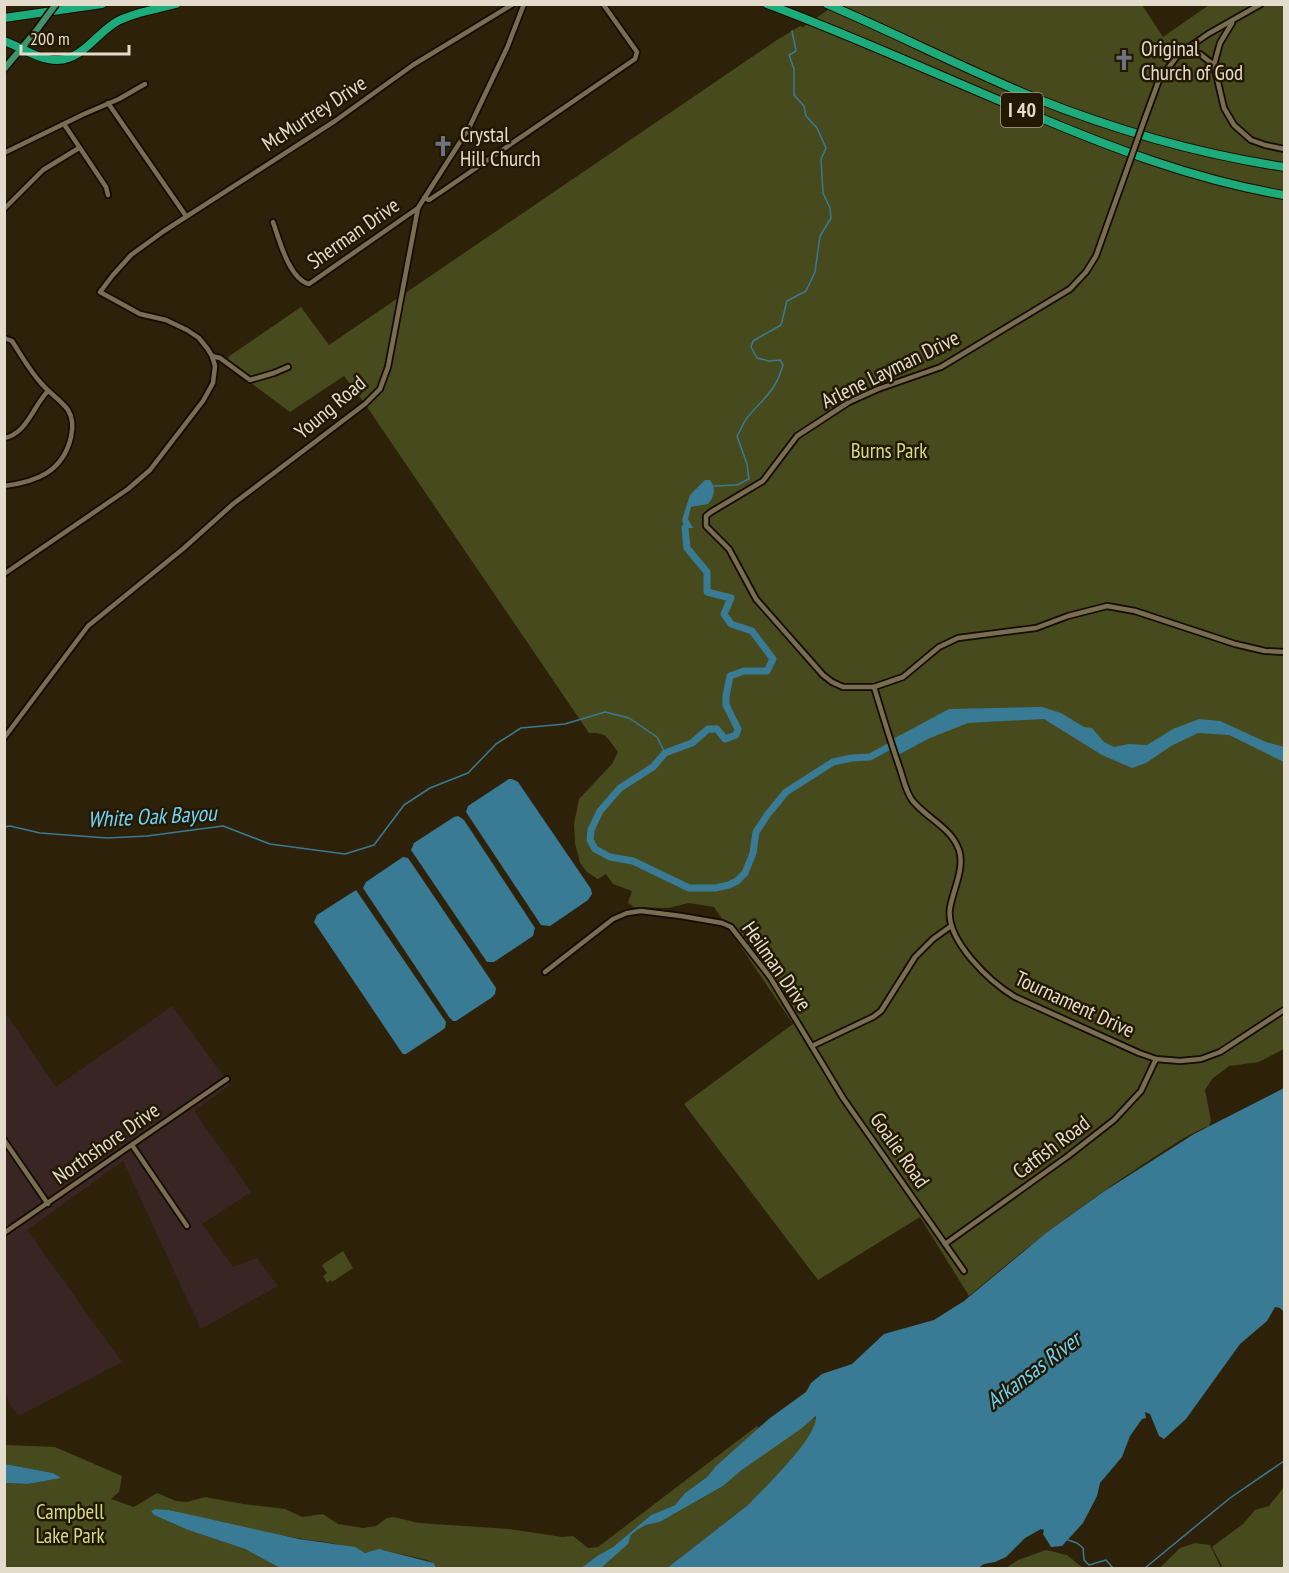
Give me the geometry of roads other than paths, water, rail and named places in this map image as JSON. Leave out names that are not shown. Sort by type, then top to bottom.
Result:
[{"type":"highway","points":[[4,18],[102,4]]},
{"type":"highway","points":[[4,41],[47,59],[66,59],[80,52],[108,27],[122,19],[176,4]]},
{"type":"highway","name":"I 40","points":[[767,4],[1087,138],[1214,181],[1284,195]]},
{"type":"highway","name":"I 40","points":[[827,4],[994,81],[1065,109],[1160,141],[1284,167]]},
{"type":"main road","points":[[4,69],[56,4]]},
{"type":"street","name":"McMurtrey Drive","points":[[212,356],[199,338],[187,330],[176,324],[140,314],[100,292],[112,274],[135,252],[186,216],[335,121],[413,65],[513,4]]},
{"type":"street","name":"Young Road","points":[[4,738],[88,626],[184,548],[228,508],[357,410],[380,389],[391,356],[418,208],[469,128],[515,31],[524,4]]},
{"type":"street","name":"Sherman Drive","points":[[424,198],[429,200],[443,191],[635,58],[638,52],[603,4]]},
{"type":"street","name":"Arlene Layman Drive","points":[[1261,4],[1208,34],[1178,55],[1159,80],[1096,256],[1086,272],[1070,289],[941,367],[878,389],[849,402],[797,436],[763,481],[706,516],[708,530],[729,549],[756,599],[823,675],[843,687],[874,687],[903,677],[939,647],[958,638],[1036,628],[1068,616],[1107,606],[1135,611],[1235,644],[1263,651],[1284,652]]},
{"type":"street","points":[[1232,21],[1220,43],[1214,65],[1224,108],[1234,125],[1251,140],[1264,146],[1284,149]]},
{"type":"street","points":[[1178,55],[1200,54],[1214,65]]},
{"type":"street","points":[[4,153],[145,84]]},
{"type":"street","points":[[108,103],[186,216]]},
{"type":"street","points":[[64,124],[106,187],[108,195]]},
{"type":"street","points":[[4,209],[43,170],[79,148]]},
{"type":"street","name":"Sherman Drive","points":[[273,222],[289,263],[299,278],[309,284],[418,208]]},
{"type":"street","points":[[4,338],[12,341],[48,391],[63,405],[71,417],[72,431],[67,449],[59,462],[44,475],[27,483],[4,486]]},
{"type":"street","points":[[4,574],[128,489],[150,470],[211,387],[215,370],[212,356],[220,358],[250,380],[274,374],[288,366]]},
{"type":"street","points":[[4,438],[19,432],[48,391]]},
{"type":"street","points":[[812,1046],[881,1011],[911,961],[933,939],[951,926],[950,907],[960,868],[959,849],[945,828],[912,799],[906,788],[874,687]]},
{"type":"street","name":"Heilman Drive","points":[[545,972],[613,919],[627,913],[641,911],[722,923],[734,928],[754,955],[812,1046]]},
{"type":"street","name":"Tournament Drive","points":[[951,926],[975,962],[992,981],[1006,991],[1156,1059],[1180,1061],[1210,1056],[1233,1045],[1284,1010]]},
{"type":"street","name":"Goalie Road","points":[[812,1046],[843,1098],[964,1271]]},
{"type":"street","name":"Catfish Road","points":[[945,1244],[1068,1156],[1114,1120],[1142,1091],[1156,1059]]},
{"type":"street","name":"Northshore Drive","points":[[4,1233],[226,1079]]},
{"type":"street","points":[[4,1140],[48,1204]]},
{"type":"street","points":[[132,1145],[187,1226]]},
{"type":"water","points":[[705,480],[710,480],[713,486],[712,498],[708,504],[691,507],[688,519],[693,528],[685,528],[682,520],[690,495]]},
{"type":"water","points":[[1042,707],[1061,713],[1084,727],[1092,728],[1104,742],[1114,747],[1129,744],[1147,745],[1173,729],[1199,719],[1220,721],[1266,742],[1284,747],[1284,762],[1229,735],[1198,733],[1171,746],[1146,763],[1132,768],[1102,755],[1044,719],[968,723],[930,738],[898,755],[893,739],[949,709]]},
{"type":"water","points":[[509,779],[518,782],[591,889],[592,894],[588,900],[550,926],[541,925],[466,812],[468,806]]},
{"type":"water","points":[[458,816],[464,820],[535,928],[533,936],[494,962],[487,962],[411,850],[414,843]]},
{"type":"water","points":[[403,857],[408,858],[496,988],[491,998],[456,1021],[449,1017],[363,888],[366,882]]},
{"type":"water","points":[[356,890],[446,1022],[445,1028],[406,1054],[400,1050],[314,922],[317,915]]},
{"type":"water","name":"Arkansas River","points":[[1284,1088],[1284,1312],[1275,1307],[1267,1321],[1240,1344],[1186,1419],[1164,1439],[1159,1436],[1150,1414],[1145,1412],[1146,1418],[1142,1419],[1130,1436],[1122,1457],[1100,1483],[1097,1496],[1083,1523],[1062,1546],[1051,1547],[1043,1534],[1044,1530],[1041,1529],[1025,1538],[1006,1557],[978,1568],[667,1568],[748,1505],[800,1449],[814,1425],[816,1416],[723,1486],[660,1522],[637,1530],[631,1535],[628,1544],[601,1568],[581,1568],[613,1547],[651,1515],[675,1505],[685,1493],[707,1477],[716,1466],[770,1418],[806,1392],[811,1383],[822,1374],[852,1364],[884,1334],[934,1320],[964,1301],[1046,1233],[1103,1192],[1194,1134]]},
{"type":"water","points":[[5,1464],[53,1473],[61,1478],[28,1484],[5,1483]]},
{"type":"water","points":[[169,1510],[299,1539],[355,1547],[365,1553],[379,1549],[434,1563],[436,1568],[280,1568],[245,1549],[188,1530],[154,1515],[151,1511]]},
{"type":"waterway","points":[[714,486],[737,485],[749,479],[747,464],[737,436],[747,418],[772,389],[783,365],[780,360],[769,361],[757,358],[751,347],[753,341],[781,325],[787,301],[806,291],[815,272],[820,236],[831,218],[830,208],[823,193],[821,159],[826,148],[817,128],[806,116],[804,106],[794,95],[794,69],[789,55],[796,51],[792,31]]},
{"type":"waterway","points":[[685,528],[687,548],[707,572],[707,592],[731,598],[724,614],[731,624],[752,631],[773,659],[767,671],[744,671],[730,676],[726,705],[738,729],[736,735],[725,739],[717,729],[708,729],[692,743],[665,753],[653,767],[620,788],[600,811],[591,830],[590,840],[595,849],[610,857],[633,861],[689,888],[715,888],[729,885],[745,873],[753,853],[756,832],[786,792],[833,762],[870,757],[892,745]]},
{"type":"waterway","name":"White Oak Bayou","points":[[4,827],[10,826],[40,833],[107,838],[147,836],[223,826],[270,844],[345,854],[374,845],[404,805],[430,788],[468,773],[496,744],[521,728],[565,724],[605,712],[629,718],[657,737],[665,753]]},
{"type":"waterway","points":[[1145,1568],[1230,1498],[1284,1461]]},
{"type":"waterway","points":[[1068,1540],[1083,1548],[1084,1560],[1089,1565],[1106,1560],[1113,1568]]},
{"type":"place","name":"Original Church of God","points":[[1124,60]]},
{"type":"place","name":"Crystal Hill Church","points":[[443,146]]},
{"type":"park label","name":"Burns Park","points":[[889,450]]},
{"type":"park label","name":"Campbell Lake Park","points":[[70,1523]]}]
